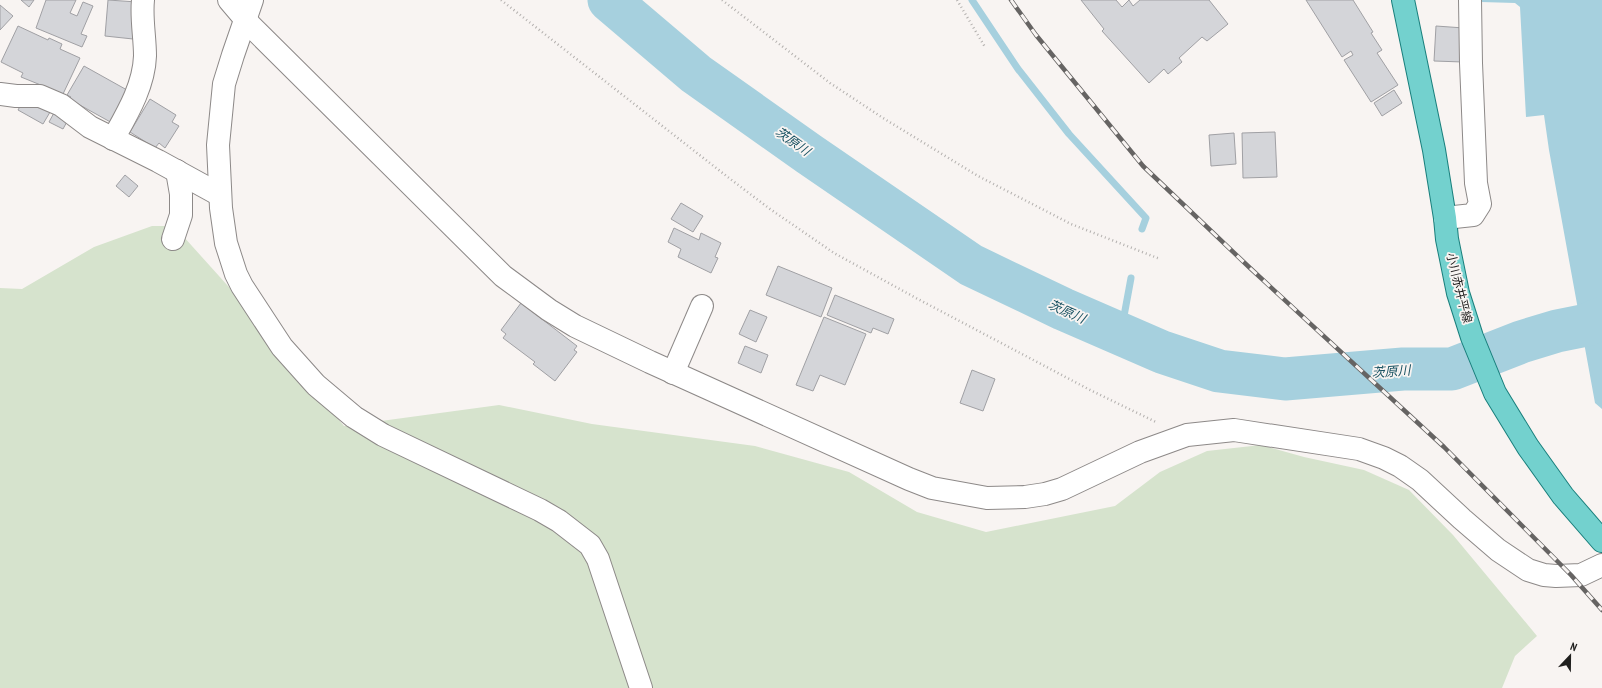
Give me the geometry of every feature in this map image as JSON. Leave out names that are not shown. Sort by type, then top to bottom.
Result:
[{"type":"main road","name":"小川赤井平線","points":[[1403,0],[1434,150],[1458,293],[1472,337],[1495,393],[1528,446],[1563,496],[1602,541]]},
{"type":"street","points":[[113,139],[127,115],[142,76],[145,58],[143,0]]},
{"type":"street","points":[[229,0],[248,9],[261,36],[503,276],[549,310],[575,326],[673,373],[910,479],[932,488],[987,498],[1025,497],[1062,489],[1140,452],[1180,437],[1234,430],[1359,448],[1384,458],[1400,466],[1420,480],[1498,550],[1528,570],[1544,575],[1582,575],[1602,565]]},
{"type":"street","points":[[1446,228],[1473,215],[1480,204],[1476,183],[1474,145],[1470,0]]},
{"type":"street","points":[[248,9],[224,84],[218,145],[221,208],[226,243],[236,274],[242,286],[282,347],[316,385],[354,417],[383,435],[540,510],[559,521],[590,545],[598,559],[641,688]]},
{"type":"street","points":[[0,94],[40,96],[61,105],[90,127],[220,194]]},
{"type":"street","points":[[173,238],[181,215],[181,194],[176,171]]},
{"type":"street","points":[[673,373],[702,306]]},
{"type":"path","points":[[501,0],[729,178],[770,209],[834,253],[1092,391],[1157,422],[1180,437]]},
{"type":"path","points":[[722,0],[830,83],[883,118],[978,176],[1071,224],[1160,259]]},
{"type":"path","points":[[956,0],[986,47]]},
{"type":"green space","points":[[152,226],[174,226],[228,286],[344,426],[499,405],[592,424],[755,446],[849,472],[917,512],[986,532],[1115,506],[1160,472],[1207,451],[1261,445],[1304,457],[1364,470],[1409,490],[1453,535],[1537,636],[1515,656],[1502,688],[0,688],[0,288],[22,289],[94,247]]},
{"type":"water","points":[[1481,0],[1602,0],[1602,409],[1595,403],[1544,115],[1526,117],[1520,7],[1515,3],[1481,2]]},
{"type":"building","points":[[21,0],[34,0],[29,7]]},
{"type":"building","points":[[46,0],[76,0],[70,13],[77,16],[83,2],[93,6],[81,34],[87,36],[82,47],[36,28]]},
{"type":"building","points":[[108,0],[137,2],[133,39],[105,36]]},
{"type":"building","points":[[1081,0],[1116,0],[1122,7],[1129,0],[1133,6],[1140,0],[1209,0],[1228,24],[1207,41],[1202,37],[1179,58],[1182,62],[1168,74],[1164,69],[1149,83],[1102,31],[1104,29]]},
{"type":"building","points":[[1306,0],[1353,0],[1373,32],[1371,33],[1382,50],[1377,53],[1398,85],[1371,102],[1344,60],[1353,55],[1351,51],[1342,57]]},
{"type":"building","points":[[0,5],[13,16],[0,30]]},
{"type":"building","points":[[18,26],[48,40],[49,38],[62,44],[60,49],[80,58],[63,94],[21,77],[23,73],[1,62]]},
{"type":"building","points":[[1436,26],[1464,28],[1463,62],[1434,61]]},
{"type":"building","points":[[84,66],[127,90],[114,124],[69,99],[71,97],[67,95]]},
{"type":"building","points":[[29,90],[53,107],[43,124],[18,110]]},
{"type":"building","points":[[1394,90],[1402,103],[1382,116],[1374,103]]},
{"type":"building","points":[[150,99],[176,115],[172,122],[179,126],[165,148],[159,143],[155,148],[130,132]]},
{"type":"building","points":[[55,111],[69,118],[63,129],[49,122]]},
{"type":"building","points":[[1275,132],[1277,177],[1243,178],[1242,133]]},
{"type":"building","points":[[1234,133],[1236,164],[1211,166],[1209,135]]},
{"type":"building","points":[[125,175],[138,186],[129,197],[116,186]]},
{"type":"building","points":[[681,203],[703,216],[693,232],[671,219]]},
{"type":"building","points":[[674,228],[699,240],[701,233],[721,243],[715,257],[718,258],[711,273],[678,257],[681,249],[668,242]]},
{"type":"building","points":[[778,266],[832,288],[821,317],[766,295]]},
{"type":"building","points":[[835,295],[894,319],[888,334],[873,328],[871,333],[827,315]]},
{"type":"building","points":[[521,303],[577,346],[574,350],[577,352],[555,381],[533,364],[535,362],[503,338],[506,334],[501,330]]},
{"type":"building","points":[[750,310],[767,317],[756,342],[739,334]]},
{"type":"building","points":[[824,317],[866,334],[845,385],[820,375],[813,391],[796,385]]},
{"type":"building","points":[[745,346],[768,355],[761,373],[738,363]]},
{"type":"building","points":[[972,370],[995,379],[983,411],[960,403]]},
{"type":"waterway","name":"茨原川","points":[[609,0],[696,74],[809,154],[971,265],[1063,309],[1162,352],[1219,371],[1285,379],[1403,369],[1452,369],[1521,342],[1557,331],[1587,325],[1602,318]]},
{"type":"waterway","points":[[972,0],[1018,69],[1069,134],[1146,218],[1142,229]]},
{"type":"waterway","points":[[1131,278],[1124,316],[1162,352]]},
{"type":"railway","points":[[1011,0],[1036,35],[1143,166],[1250,268],[1444,447],[1571,575],[1602,610]]}]
